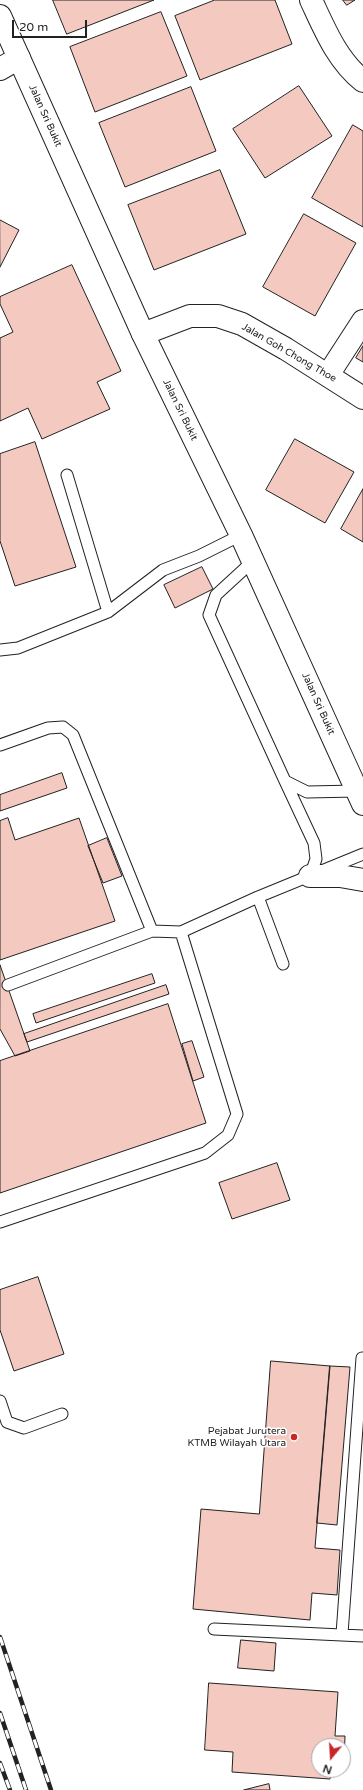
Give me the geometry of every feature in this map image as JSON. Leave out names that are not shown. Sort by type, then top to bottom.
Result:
[{"type":"street","points":[[311,0],[334,48],[352,72],[363,81]]},
{"type":"street","name":"Jalan Sri Bukit","points":[[0,16],[143,334],[241,535],[360,797]]},
{"type":"street","points":[[0,69],[19,58]]},
{"type":"street","name":"Jalan Goh Chong Thoe","points":[[143,334],[190,316],[218,316],[242,324],[328,375],[363,398]]},
{"type":"street","points":[[328,375],[363,321]]},
{"type":"street","points":[[310,876],[340,876],[363,880]]},
{"type":"lane","points":[[67,474],[108,612]]},
{"type":"lane","points":[[0,650],[18,648],[108,612],[163,570],[199,556],[241,535]]},
{"type":"lane","points":[[253,561],[216,595],[209,616],[314,843],[316,859],[310,876]]},
{"type":"lane","points":[[0,745],[48,728],[63,726],[73,735],[152,931]]},
{"type":"lane","points":[[285,781],[307,792],[360,797]]},
{"type":"lane","points":[[8,985],[152,931],[181,932],[258,897],[363,854]]},
{"type":"lane","points":[[258,897],[284,964]]},
{"type":"lane","points":[[0,1222],[205,1153],[228,1135],[237,1114],[181,932]]},
{"type":"lane","points":[[342,1634],[362,1358]]},
{"type":"lane","points":[[0,1401],[7,1422],[24,1428],[62,1414]]},
{"type":"lane","points":[[214,1629],[363,1636]]},
{"type":"building","points":[[53,0],[154,0],[67,34]]},
{"type":"building","points":[[215,0],[275,0],[292,44],[200,80],[175,16]]},
{"type":"building","points":[[343,0],[355,0],[347,5]]},
{"type":"building","points":[[161,12],[187,76],[95,112],[70,47]]},
{"type":"building","points":[[299,86],[332,136],[265,178],[233,129]]},
{"type":"building","points":[[191,87],[216,151],[125,187],[99,123]]},
{"type":"building","points":[[353,125],[363,131],[363,227],[312,198]]},
{"type":"building","points":[[220,170],[246,234],[154,270],[128,205]]},
{"type":"building","points":[[304,214],[356,243],[315,316],[263,287]]},
{"type":"building","points":[[0,220],[19,230],[0,267]]},
{"type":"building","points":[[72,265],[121,371],[97,382],[110,409],[42,439],[28,408],[0,421],[0,338],[13,332],[0,304],[0,297]]},
{"type":"building","points":[[363,346],[363,362],[356,358]]},
{"type":"building","points":[[295,439],[354,472],[325,523],[266,490]]},
{"type":"building","points":[[35,442],[76,567],[15,586],[0,541],[0,454]]},
{"type":"building","points":[[363,489],[363,542],[341,529]]},
{"type":"building","points":[[202,567],[213,589],[175,608],[164,585]]},
{"type":"building","points":[[62,773],[67,788],[0,811],[0,795]]},
{"type":"building","points":[[8,818],[15,840],[79,818],[115,921],[0,960],[0,821]]},
{"type":"building","points":[[107,838],[122,876],[103,883],[88,846]]},
{"type":"building","points":[[0,965],[30,1051],[15,1056],[0,1029]]},
{"type":"building","points":[[152,974],[155,983],[36,1023],[33,1014]]},
{"type":"building","points":[[166,985],[169,994],[27,1042],[24,1034]]},
{"type":"building","points":[[168,1004],[206,1123],[0,1193],[0,1061]]},
{"type":"building","points":[[192,1041],[204,1077],[193,1081],[182,1044]]},
{"type":"building","points":[[277,1163],[290,1200],[232,1219],[219,1183]]},
{"type":"building","points":[[38,1277],[64,1354],[14,1371],[0,1330],[0,1290]]},
{"type":"building","name":"Pejabat Jurutera KTMB Wilayah Utara","points":[[271,1361],[330,1366],[315,1548],[340,1550],[337,1595],[312,1593],[310,1620],[193,1609],[201,1509],[259,1514]]},
{"type":"building","points":[[330,1366],[350,1367],[337,1525],[317,1523]]},
{"type":"building","points":[[241,1640],[276,1643],[274,1671],[238,1668]]},
{"type":"building","points":[[209,1683],[338,1692],[335,1736],[345,1736],[345,1738],[311,1738],[311,1778],[232,1772],[233,1752],[205,1750]]},
{"type":"building","points":[[269,1784],[270,1790],[244,1790]]},
{"type":"railway","points":[[0,1637],[51,1790]]},
{"type":"railway","points":[[0,1713],[26,1790]]},
{"type":"railway","points":[[0,1763],[10,1790]]},
{"type":"place","name":"Pejabat Jurutera KTMB Wilayah Utara","points":[[294,1437]]}]
